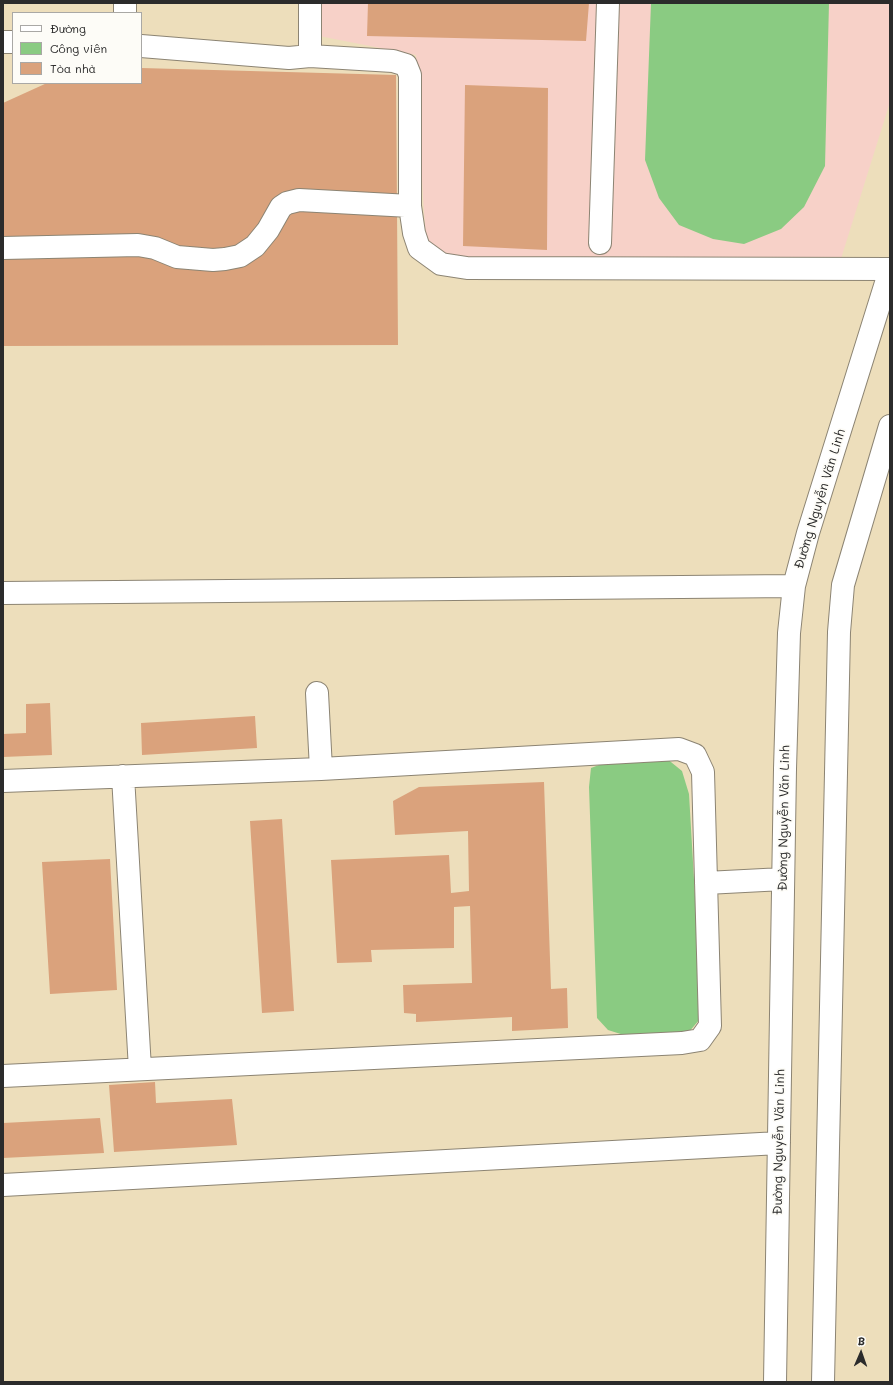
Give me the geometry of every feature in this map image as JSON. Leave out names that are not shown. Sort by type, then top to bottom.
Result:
[{"type":"street","points":[[310,3],[310,56]]},
{"type":"street","points":[[600,243],[608,3]]},
{"type":"street","points":[[142,46],[281,58],[310,56],[393,61],[406,65],[410,75],[410,206],[414,233],[419,248],[441,264],[467,268],[890,270]]},
{"type":"street","points":[[3,248],[138,245],[155,248],[177,257],[213,260],[225,259],[240,256],[255,246],[268,230],[281,207],[287,203],[298,200],[410,206]]},
{"type":"street","name":"Đường Nguyễn Văn Linh","points":[[775,1382],[787,656],[794,586],[808,533],[890,270]]},
{"type":"street","points":[[823,1382],[839,632],[843,585],[890,426]]},
{"type":"street","points":[[3,592],[794,586]]},
{"type":"street","points":[[317,693],[321,769]]},
{"type":"street","points":[[3,781],[321,769],[678,749],[695,755],[703,772],[710,1026],[700,1040],[682,1043],[3,1076]]},
{"type":"street","points":[[123,776],[140,1069]]},
{"type":"street","points":[[706,884],[783,879]]},
{"type":"street","points":[[3,1185],[778,1144]]},
{"type":"shaded area","points":[[319,3],[890,3],[890,102],[839,265],[454,260],[437,249],[426,238],[416,55],[319,36]]},
{"type":"green space","points":[[651,3],[829,3],[825,166],[804,207],[781,229],[744,244],[713,239],[679,225],[659,198],[645,160]]},
{"type":"green space","points":[[666,758],[682,771],[689,794],[701,999],[700,1019],[688,1033],[627,1036],[608,1030],[597,1018],[589,787],[591,768],[607,762]]},
{"type":"building","points":[[368,3],[589,3],[586,41],[367,36]]},
{"type":"building","points":[[142,68],[396,75],[398,345],[3,346],[3,103],[45,84],[142,84]]},
{"type":"building","points":[[465,85],[548,88],[547,250],[463,246]]},
{"type":"building","points":[[50,703],[52,755],[3,757],[3,734],[26,733],[26,704]]},
{"type":"building","points":[[255,716],[257,748],[142,755],[141,723]]},
{"type":"building","points":[[544,782],[551,989],[567,988],[568,1028],[512,1031],[512,1017],[416,1022],[416,1014],[404,1013],[403,985],[472,983],[470,906],[454,907],[454,948],[371,950],[372,962],[337,963],[331,860],[449,855],[451,893],[469,891],[468,831],[395,835],[393,801],[419,787]]},
{"type":"building","points":[[282,819],[294,1011],[262,1013],[250,821]]},
{"type":"building","points":[[110,859],[117,990],[50,994],[42,862]]},
{"type":"building","points":[[155,1082],[156,1103],[232,1099],[237,1145],[114,1152],[109,1085]]},
{"type":"building","points":[[100,1118],[104,1153],[3,1158],[3,1123]]}]
